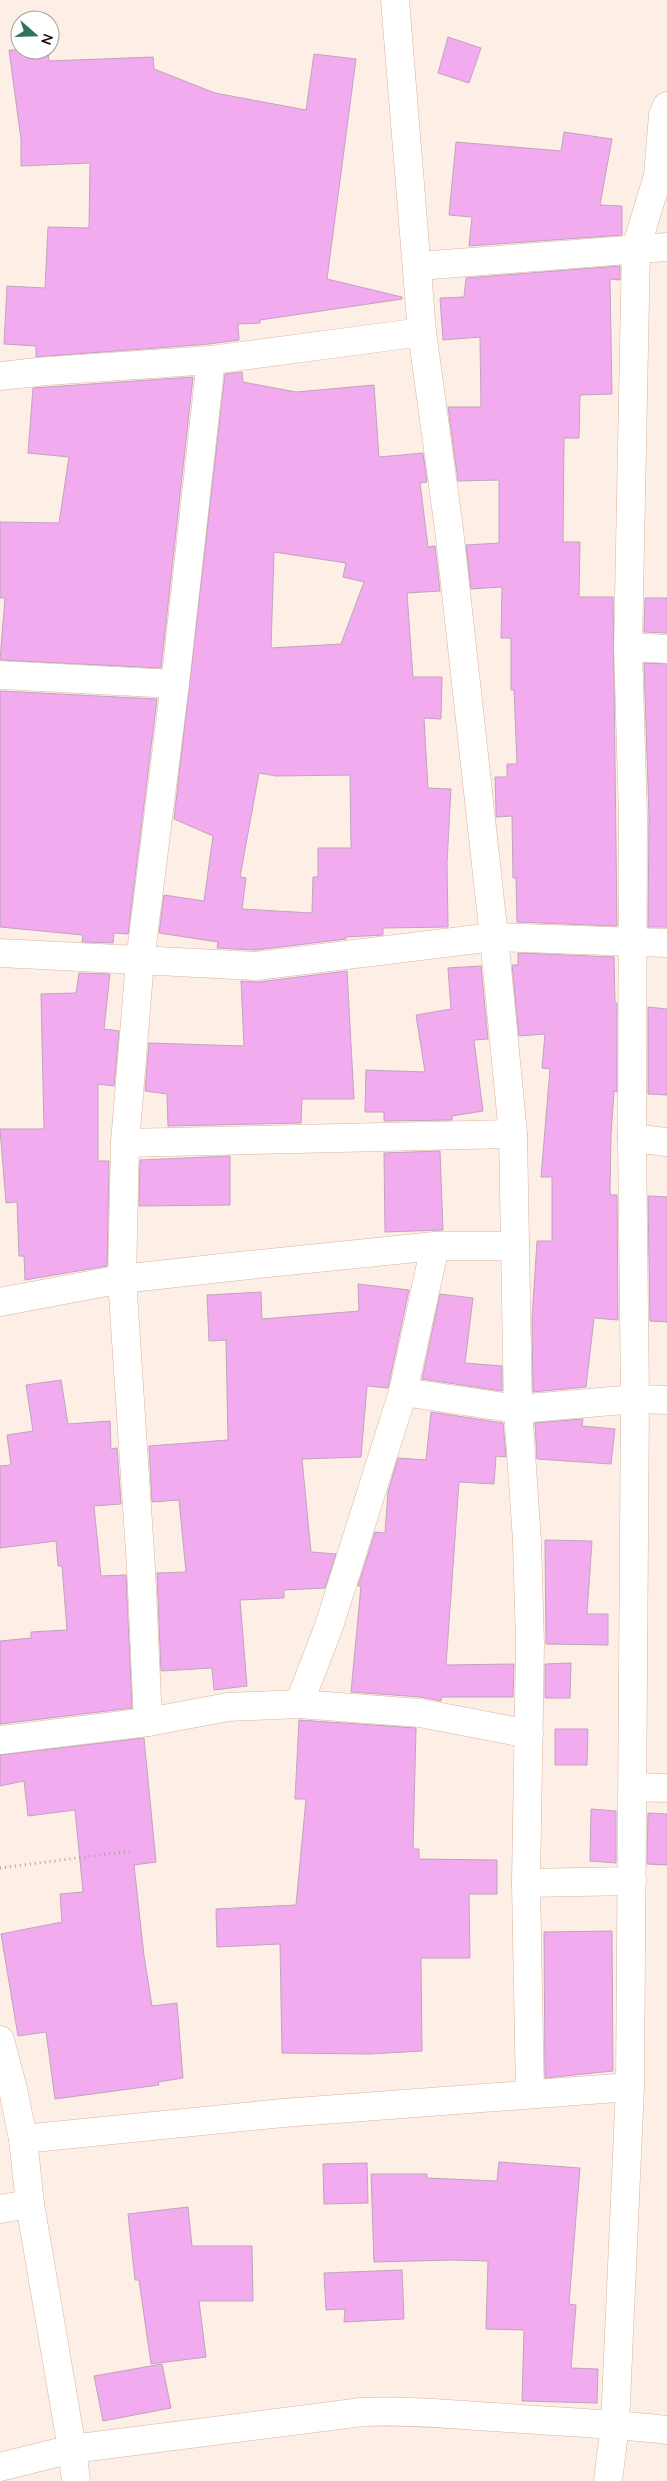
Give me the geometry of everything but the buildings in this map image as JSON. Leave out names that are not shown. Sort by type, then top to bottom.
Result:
[{"type":"street","points":[[396,0],[422,332],[449,529],[494,937],[513,1134],[518,1409],[527,1541],[530,1644],[526,1883],[530,2094]]},
{"type":"street","points":[[608,2481],[615,2424],[630,2087],[635,1399],[631,942],[633,817],[628,647],[636,248],[658,176],[663,115],[667,106]]},
{"type":"street","points":[[418,266],[667,247]]},
{"type":"street","points":[[0,376],[211,360],[422,332]]},
{"type":"street","points":[[148,1722],[140,1559],[122,1279],[125,1143],[140,961],[175,684],[211,360]]},
{"type":"street","points":[[628,647],[667,649]]},
{"type":"street","points":[[0,675],[175,684]]},
{"type":"street","points":[[0,953],[256,966],[494,937],[667,943]]},
{"type":"street","points":[[125,1143],[513,1134]]},
{"type":"street","points":[[632,1138],[667,1142]]},
{"type":"street","points":[[0,1302],[122,1279],[435,1246],[515,1246]]},
{"type":"street","points":[[299,1704],[329,1626],[402,1392],[435,1246]]},
{"type":"street","points":[[402,1392],[518,1409],[635,1399],[667,1400]]},
{"type":"street","points":[[0,1740],[148,1722],[228,1707],[299,1704],[420,1713],[529,1734]]},
{"type":"street","points":[[633,1787],[667,1788]]},
{"type":"street","points":[[526,1883],[632,1882]]},
{"type":"street","points":[[0,2040],[13,2089],[23,2139],[30,2204],[76,2481]]},
{"type":"street","points":[[23,2139],[283,2113],[630,2087]]},
{"type":"street","points":[[0,2209],[30,2204]]},
{"type":"street","points":[[0,2467],[72,2449],[371,2412],[400,2411],[615,2424],[667,2430]]},
{"type":"path","points":[[0,1868],[131,1851]]}]
